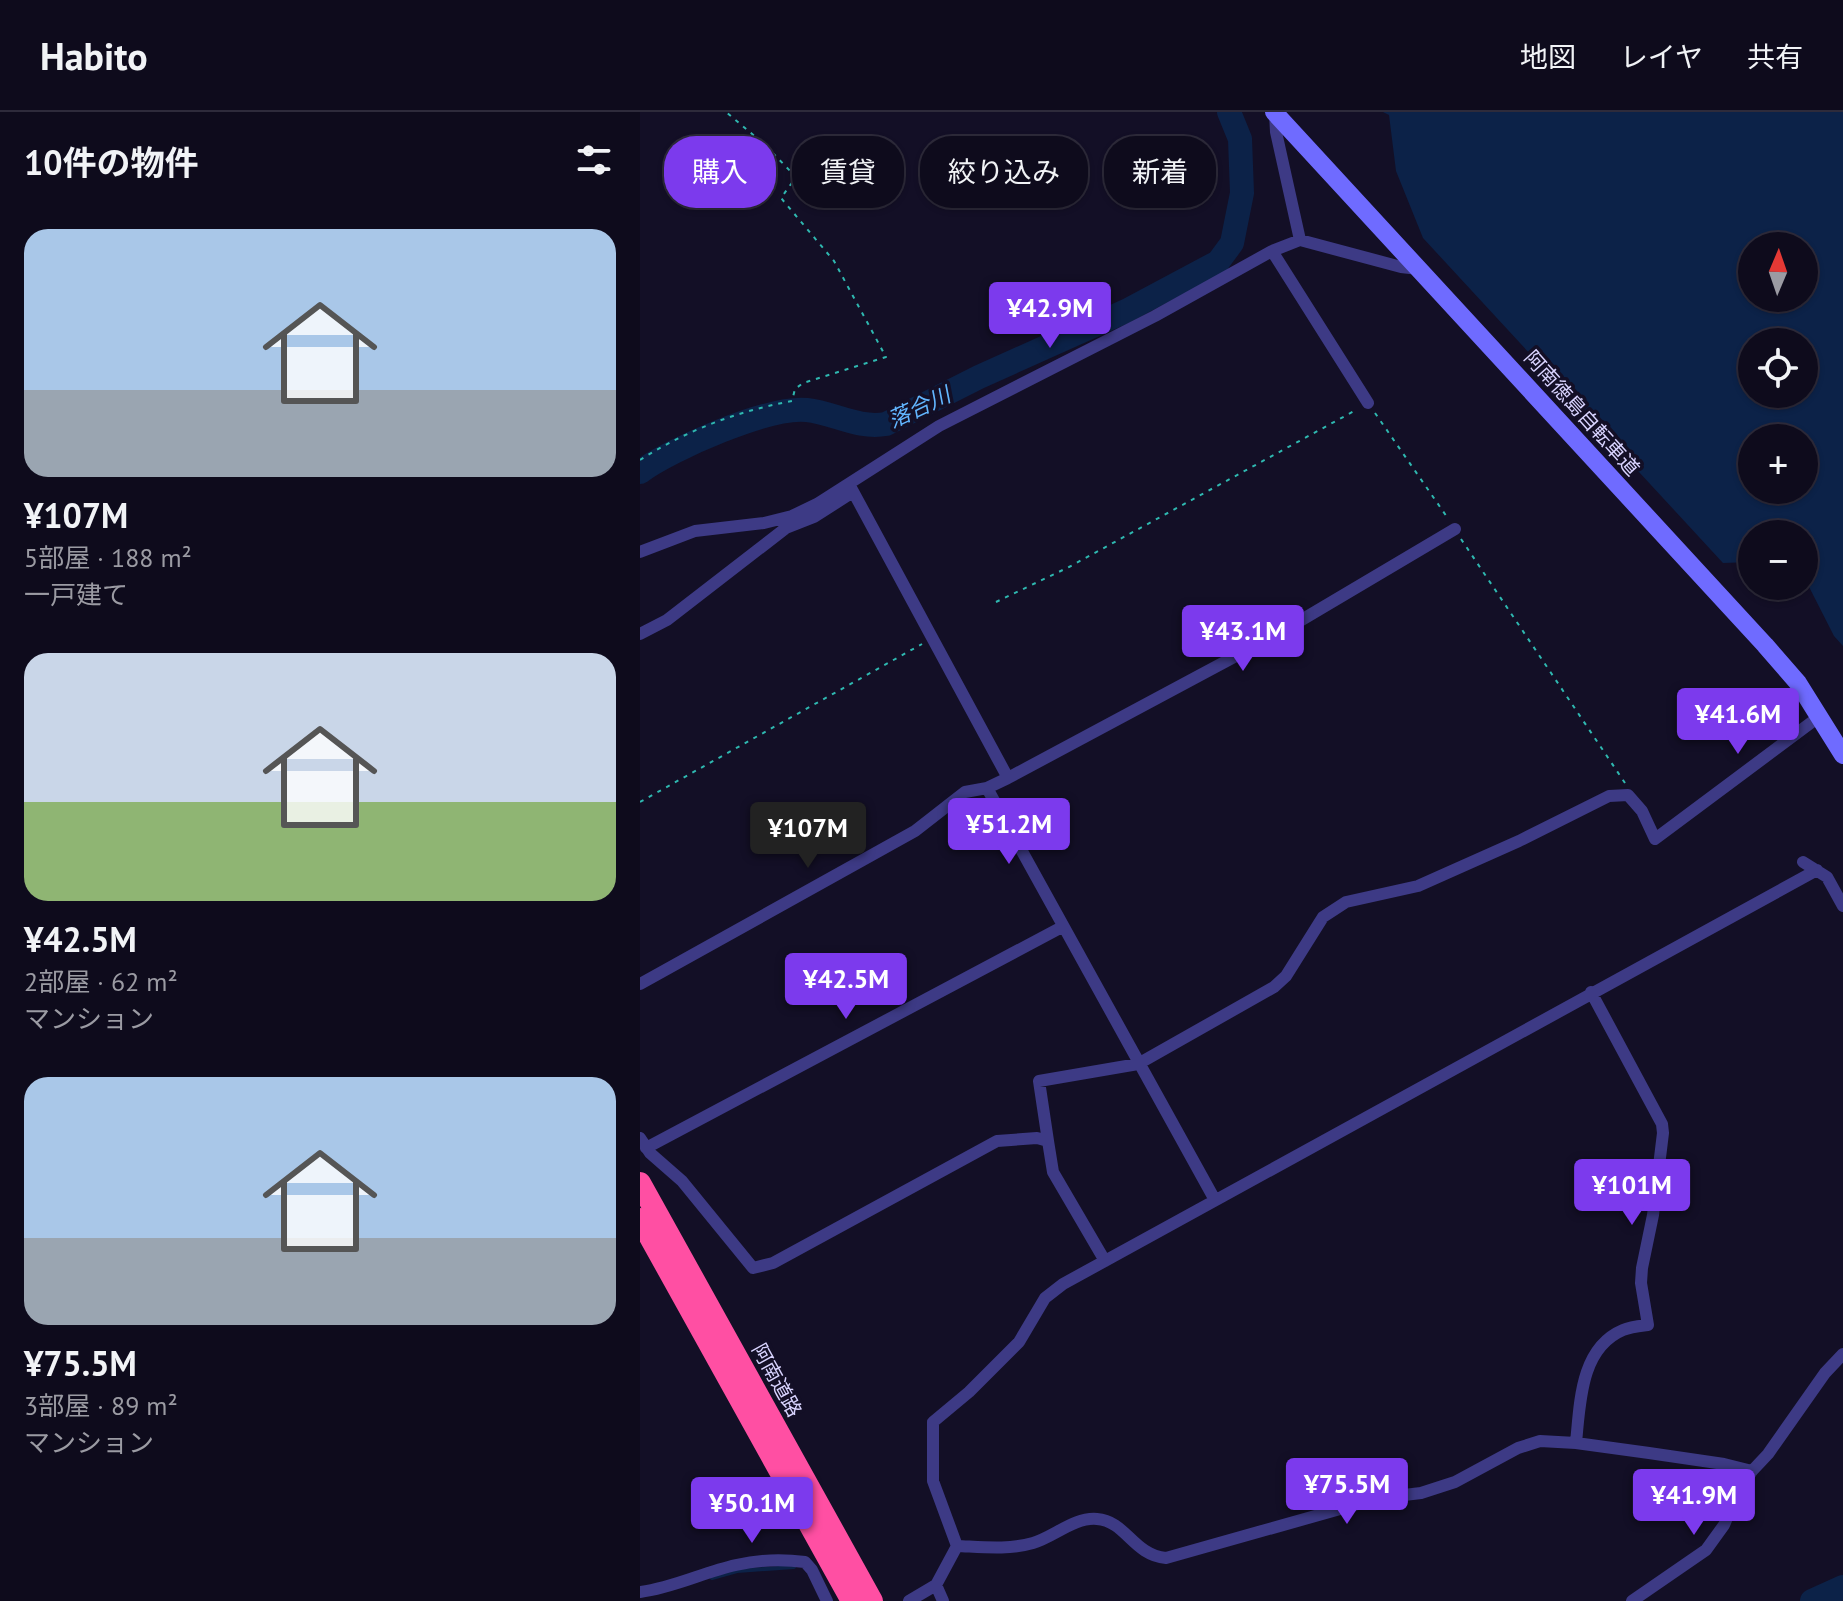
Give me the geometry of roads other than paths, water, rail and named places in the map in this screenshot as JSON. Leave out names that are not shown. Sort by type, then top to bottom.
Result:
[{"type":"highway","name":"阿南道路","points":[[640,1183],[872,1601]]},
{"type":"highway","name":"阿南道路","points":[[640,1219],[852,1601]]},
{"type":"main road","name":"阿南徳島自転車道","points":[[1274,112],[1765,645],[1798,683],[1843,755]]},
{"type":"street","points":[[1274,112],[1300,240]]},
{"type":"street","points":[[640,634],[667,620],[786,528],[814,517],[939,426],[1155,316],[1272,251],[1300,240],[1419,269]]},
{"type":"street","points":[[1272,251],[1368,403]]},
{"type":"street","points":[[640,552],[695,531],[764,523],[792,516],[851,488]]},
{"type":"street","points":[[851,488],[1008,778]]},
{"type":"street","points":[[640,984],[915,831],[965,792],[987,788],[1008,778],[1288,628],[1455,529]]},
{"type":"street","points":[[1105,1261],[1053,1172],[1039,1081],[1138,1064],[1274,987],[1286,976],[1323,917],[1346,902],[1418,886],[1609,796],[1628,795],[1642,811],[1655,839],[1820,716]]},
{"type":"street","points":[[987,788],[1215,1200]]},
{"type":"street","points":[[1803,862],[1827,877],[1843,906]]},
{"type":"street","points":[[909,1601],[936,1585],[957,1546],[933,1481],[933,1422],[969,1392],[1019,1342],[1045,1298],[1063,1284],[1817,870]]},
{"type":"street","points":[[1048,1141],[1037,1138],[997,1141],[773,1263],[753,1268],[682,1181],[643,1143],[1062,927]]},
{"type":"street","points":[[1576,1443],[1583,1383],[1593,1359],[1608,1339],[1623,1330],[1648,1325],[1641,1283],[1642,1268],[1653,1215],[1663,1133],[1662,1124],[1591,992]]},
{"type":"street","points":[[1632,1601],[1706,1550],[1724,1525],[1738,1492],[1752,1471],[1768,1454],[1825,1373],[1843,1354]]},
{"type":"street","points":[[957,1546],[1008,1547],[1034,1543],[1084,1519],[1100,1519],[1115,1525],[1139,1549],[1152,1557],[1166,1558],[1379,1498],[1421,1493],[1455,1482],[1518,1448],[1540,1441],[1576,1443],[1724,1464],[1752,1471]]},
{"type":"street","points":[[640,1592],[656,1590],[739,1564],[784,1560],[805,1562],[827,1601]]},
{"type":"street","points":[[936,1585],[943,1601]]},
{"type":"water","points":[[1383,112],[1843,112],[1843,646],[1834,636],[1816,600],[1818,520],[1738,520],[1738,562],[1723,563],[1423,238],[1396,171],[1389,115]]},
{"type":"waterway","name":"落合川","points":[[640,472],[674,452],[721,431],[769,415],[807,410],[856,423],[886,424],[979,377],[1126,311],[1218,262],[1232,243],[1242,193],[1240,139],[1229,112]]},
{"type":"waterway","points":[[712,1578],[737,1571],[794,1567]]},
{"type":"waterway","points":[[1812,1601],[1843,1587]]}]
